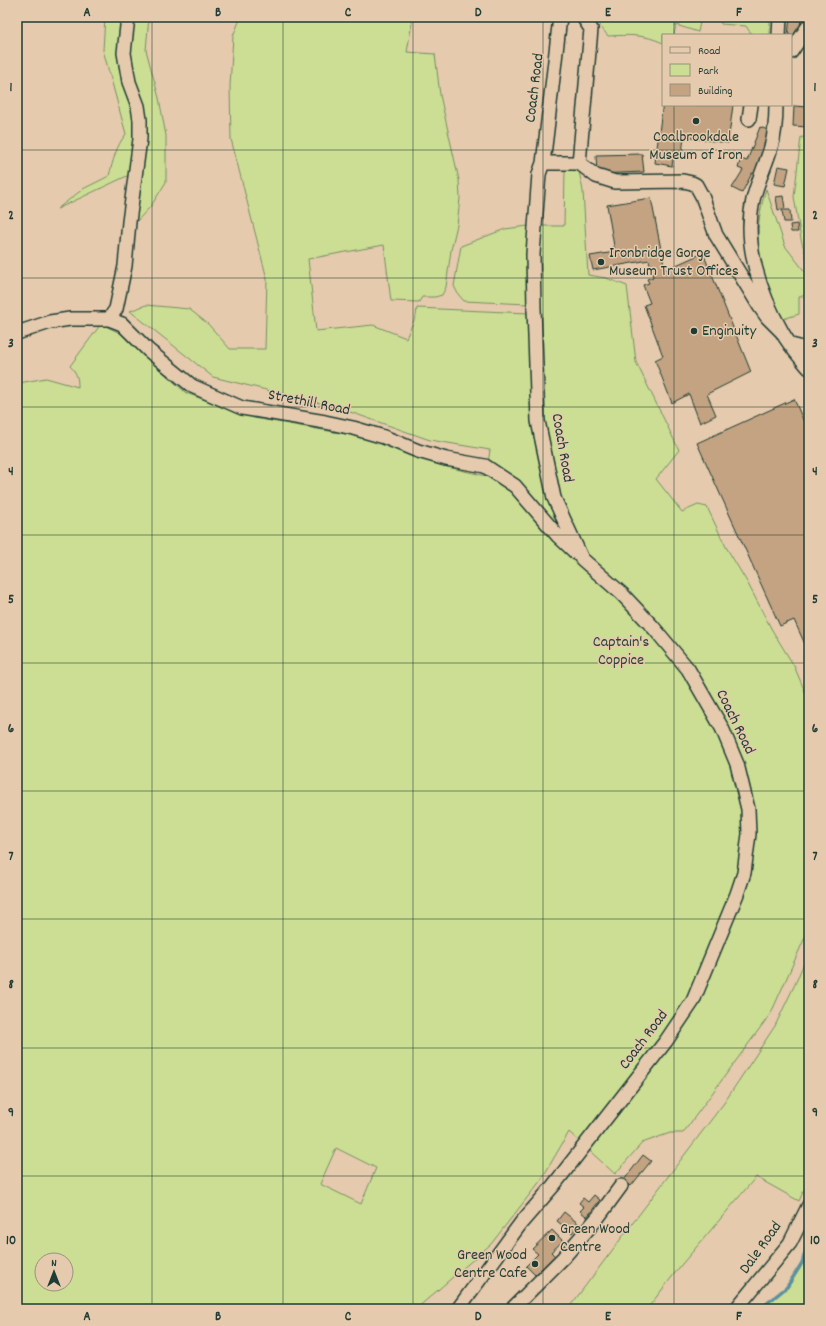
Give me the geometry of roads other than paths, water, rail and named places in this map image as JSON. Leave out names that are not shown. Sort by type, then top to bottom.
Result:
[{"type":"street","points":[[109,319],[116,309],[125,266],[140,139],[138,106],[129,82],[124,53],[128,17]]},
{"type":"street","name":"Coach Road","points":[[458,1309],[520,1223],[552,1186],[666,1041],[693,1001],[737,894],[744,874],[748,851],[748,809],[737,764],[722,728],[688,669],[658,633],[622,594],[582,559],[554,498],[538,421],[533,254],[539,174],[543,163],[560,17]]},
{"type":"street","points":[[579,163],[591,29],[583,17]]},
{"type":"street","points":[[779,34],[780,17]]},
{"type":"street","points":[[792,50],[809,25]]},
{"type":"street","points":[[749,119],[750,106]]},
{"type":"street","points":[[776,106],[772,146],[754,198],[750,225],[750,240],[764,294],[782,332],[809,368]]},
{"type":"street","points":[[543,163],[579,163],[596,176],[614,182],[683,181],[696,185],[702,196],[716,234],[760,307],[767,317],[782,332]]},
{"type":"street","name":"Strethill Road","points":[[17,333],[50,322],[70,319],[109,319],[122,324],[148,350],[192,386],[242,408],[353,428],[446,460],[485,466],[515,486],[558,536],[582,559]]},
{"type":"street","points":[[791,345],[809,351]]},
{"type":"street","points":[[512,1309],[563,1258],[621,1186]]},
{"type":"street","name":"Dale Road","points":[[736,1309],[790,1243],[809,1205]]},
{"type":"waterway","points":[[760,1309],[787,1287],[802,1263],[809,1240]]},
{"type":"place","name":"Coalbrookdale Museum of Iron","points":[[696,121]]},
{"type":"place","name":"Ironbridge Gorge Museum Trust Offices","points":[[601,262]]},
{"type":"place","name":"Enginuity","points":[[694,331]]},
{"type":"place","name":"Green Wood Centre","points":[[552,1238]]},
{"type":"place","name":"Green Wood Centre Cafe","points":[[535,1264]]},
{"type":"park label","name":"Captain's Coppice","points":[[621,651]]}]
